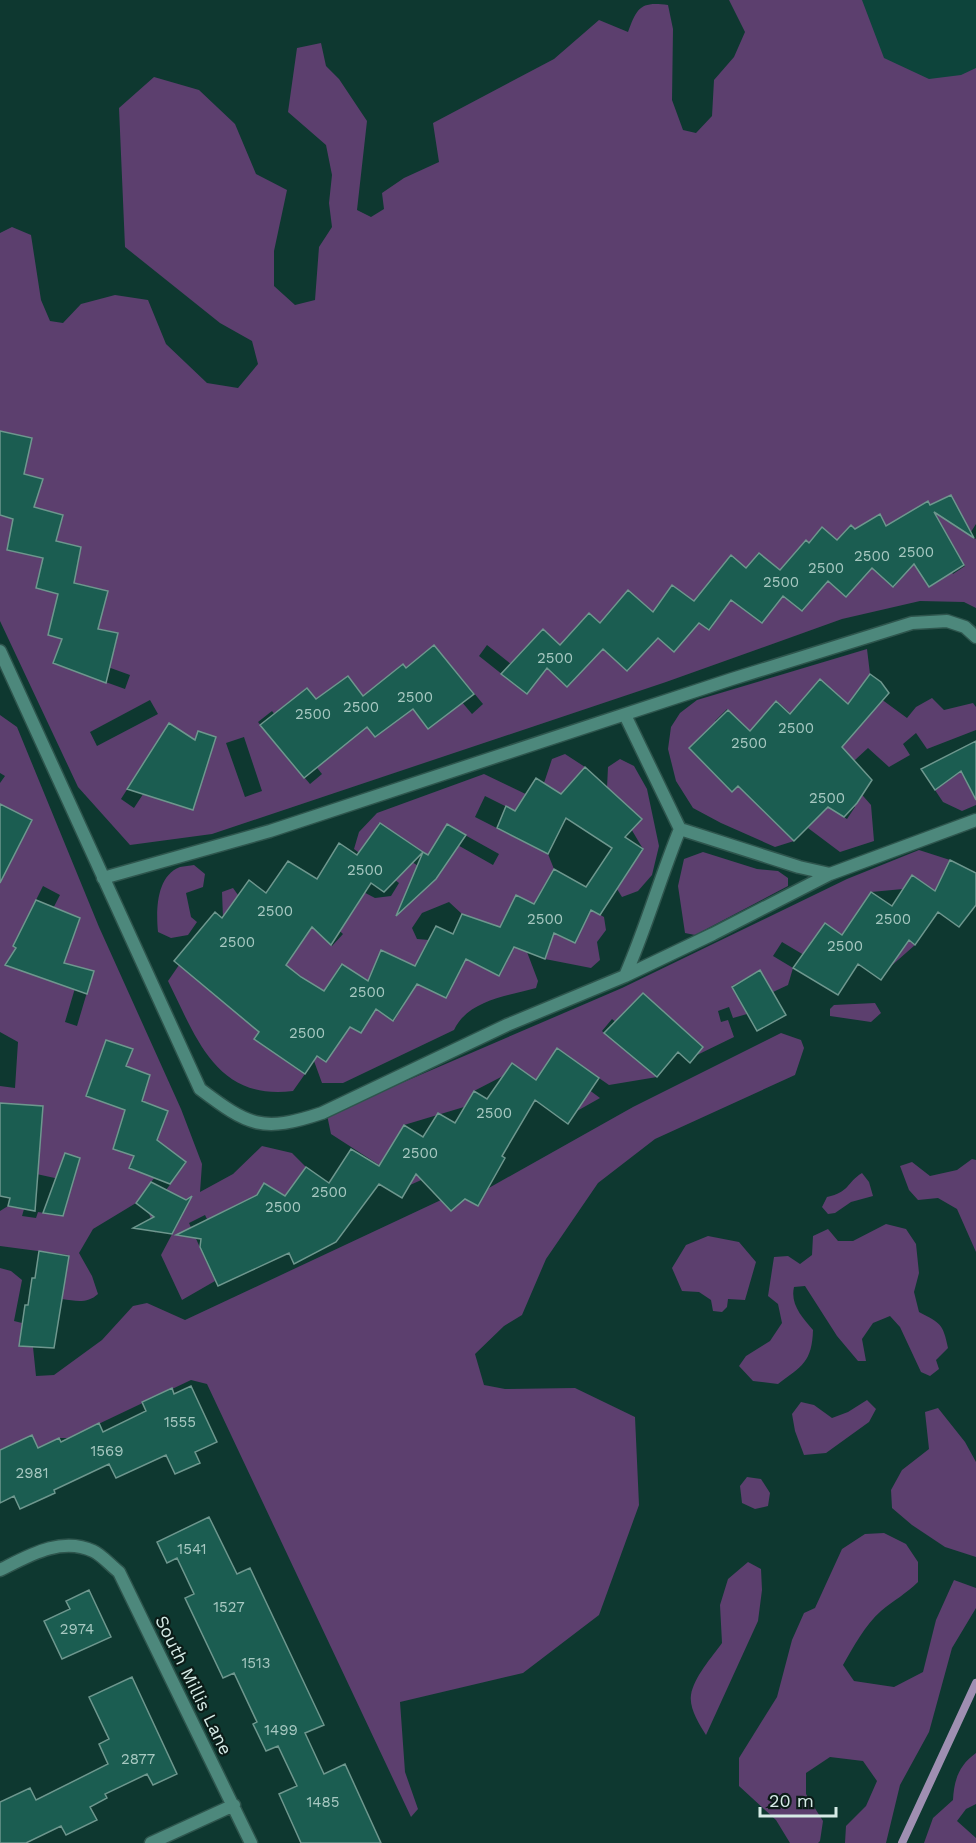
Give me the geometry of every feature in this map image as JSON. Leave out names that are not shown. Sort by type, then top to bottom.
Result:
[{"type":"street","points":[[103,878],[270,831],[912,623],[946,621],[965,627],[976,637]]},
{"type":"street","points":[[0,651],[200,1089],[232,1114],[260,1125],[291,1123],[322,1113],[507,1025],[625,976],[830,874],[976,820]]},
{"type":"street","points":[[625,715],[680,830],[799,867],[830,874]]},
{"type":"street","points":[[625,976],[641,940],[663,870],[680,830]]},
{"type":"street","name":"South Millis Lane","points":[[0,1570],[40,1551],[64,1545],[94,1551],[118,1572],[251,1843]]},
{"type":"street","points":[[152,1843],[234,1805]]},
{"type":"shaded area","points":[[729,0],[862,0],[884,58],[929,79],[961,75],[976,68],[976,524],[969,535],[976,539],[976,608],[964,602],[920,601],[842,619],[666,682],[212,834],[130,845],[78,787],[0,621],[0,515],[58,530],[63,515],[0,499],[0,233],[12,227],[31,235],[41,300],[50,321],[63,323],[81,304],[115,295],[148,300],[166,344],[207,383],[238,388],[258,364],[252,341],[220,323],[125,247],[119,108],[154,77],[199,90],[235,124],[256,174],[287,190],[274,251],[274,286],[295,305],[315,300],[319,247],[332,227],[329,203],[332,175],[326,145],[288,112],[297,48],[321,43],[326,66],[339,79],[367,121],[357,210],[371,217],[384,209],[382,193],[404,178],[439,162],[433,123],[554,59],[599,20],[628,32],[637,12],[645,5],[668,5],[673,29],[672,100],[683,130],[696,133],[712,116],[714,80],[734,57],[745,32]],"holes":[[[928,501],[965,566],[953,574],[915,509]],[[851,525],[905,574],[894,587],[839,538]],[[889,526],[943,578],[929,587]],[[822,527],[833,536],[825,546],[814,537]],[[11,531],[81,547],[78,565],[7,550]],[[758,553],[813,598],[803,611],[748,567]],[[719,570],[762,623],[709,583]],[[39,574],[108,591],[104,605],[36,588]],[[672,586],[718,618],[710,630],[663,598]],[[628,591],[685,639],[618,602]],[[589,613],[638,659],[628,671],[578,625]],[[52,618],[118,633],[114,651],[48,635]],[[543,629],[584,669],[567,687],[526,648]],[[434,645],[483,704],[472,714],[422,655]],[[487,645],[535,683],[527,694],[479,656]],[[58,649],[130,675],[125,689],[53,663]],[[403,664],[428,729],[388,677]],[[348,677],[387,728],[375,737],[335,686]],[[307,688],[348,742],[291,701]],[[150,700],[158,714],[97,746],[90,732]],[[272,711],[322,774],[310,784],[258,722]],[[169,724],[183,733],[134,808],[121,799]],[[216,737],[193,810],[174,804]],[[244,737],[262,791],[245,797],[226,743]]]},
{"type":"shaded area","points":[[820,0],[976,0],[976,80],[867,122]]},
{"type":"shaded area","points":[[867,649],[870,674],[862,685],[907,718],[916,707],[932,698],[944,710],[973,703],[976,707],[976,730],[927,749],[916,733],[903,744],[910,755],[889,767],[868,748],[842,772],[871,805],[874,841],[840,852],[808,828],[815,820],[760,808],[794,841],[775,847],[693,808],[676,781],[668,749],[671,727],[680,713],[697,700]],"holes":[[[820,680],[866,719],[856,731]],[[777,701],[825,745],[767,712]],[[727,709],[782,765],[770,776],[715,721]],[[701,736],[744,780],[732,792],[689,748]],[[807,776],[855,807],[847,819],[799,788]]]},
{"type":"shaded area","points":[[0,715],[17,727],[99,927],[181,1109],[202,1164],[200,1192],[233,1174],[262,1146],[292,1153],[306,1167],[297,1179],[291,1199],[264,1183],[222,1250],[205,1215],[189,1223],[215,1281],[182,1300],[161,1255],[189,1202],[176,1195],[155,1233],[149,1213],[186,1163],[173,1152],[136,1203],[93,1229],[79,1253],[92,1276],[98,1294],[94,1297],[81,1301],[62,1299],[68,1255],[0,1246],[0,1211],[8,1206],[24,1209],[22,1216],[36,1218],[38,1212],[63,1216],[73,1182],[0,1166],[0,1086],[15,1088],[18,1042],[0,1032],[0,883],[32,820],[19,813],[0,849],[0,783],[5,776],[0,773]],"holes":[[[43,886],[60,895],[29,955],[13,946]],[[68,913],[80,918],[56,983],[44,979]],[[81,968],[93,972],[77,1026],[65,1022]],[[106,1040],[132,1049],[112,1105],[86,1096]],[[138,1071],[150,1075],[124,1153],[113,1149]],[[154,1106],[168,1111],[143,1173],[129,1168]]]},
{"type":"shaded area","points":[[565,754],[585,767],[575,778],[605,806],[599,818],[544,783],[552,759]]},
{"type":"shaded area","points":[[620,759],[634,766],[647,789],[659,846],[652,875],[638,891],[622,897],[617,889],[643,849],[607,788],[608,767]]},
{"type":"shaded area","points":[[956,761],[976,777],[976,805],[962,811],[943,802],[935,790]]},
{"type":"shaded area","points":[[484,774],[538,800],[535,821],[485,796],[475,817],[548,854],[554,869],[546,884],[604,917],[606,930],[597,942],[600,960],[591,968],[545,959],[549,946],[462,914],[449,902],[422,913],[412,928],[417,939],[429,940],[499,976],[507,962],[506,944],[527,952],[538,981],[536,988],[478,1006],[460,1020],[454,1030],[343,1083],[322,1083],[314,1061],[263,1027],[255,1039],[305,1074],[293,1091],[267,1091],[245,1086],[227,1075],[212,1061],[189,1023],[168,981],[179,965],[234,1011],[222,892],[233,888],[238,895],[302,942],[313,926],[348,919],[358,904],[341,894],[352,886],[375,898],[391,896],[399,883],[354,849],[359,832],[377,813]],"holes":[[[379,823],[444,866],[436,878],[372,835]],[[447,825],[499,854],[493,865],[440,835]],[[516,895],[582,926],[575,943],[508,911]],[[332,924],[343,934],[332,946],[321,935]],[[341,964],[404,1005],[394,1021],[331,980]],[[375,965],[453,984],[446,997]],[[311,983],[370,1018],[361,1033],[303,997]]]},
{"type":"shaded area","points":[[919,850],[950,860],[942,877],[954,903],[912,876],[903,889],[871,892],[860,908],[915,945],[890,967],[825,923],[836,974],[782,942],[773,956],[793,968],[788,985],[773,992],[760,970],[732,986],[747,1014],[733,1018],[729,1007],[718,1011],[721,1022],[728,1020],[734,1037],[697,1055],[703,1047],[643,993],[630,1007],[650,1050],[612,1019],[602,1031],[657,1077],[609,1085],[557,1049],[549,1060],[600,1098],[577,1111],[512,1063],[503,1076],[474,1091],[464,1107],[404,1125],[388,1152],[428,1177],[410,1185],[331,1134],[327,1115],[622,988],[847,879]]},
{"type":"shaded area","points":[[703,852],[757,869],[778,871],[788,878],[788,886],[695,935],[685,933],[678,886],[684,859]]},
{"type":"shaded area","points":[[194,865],[205,874],[203,887],[186,893],[191,917],[197,922],[188,935],[171,938],[158,932],[159,895],[166,878],[172,872],[180,867]]},
{"type":"shaded area","points":[[875,1003],[881,1013],[871,1022],[830,1016],[830,1009],[834,1005]]},
{"type":"shaded area","points":[[781,1033],[801,1040],[804,1048],[795,1075],[655,1139],[598,1183],[546,1259],[522,1315],[504,1326],[475,1354],[484,1385],[505,1389],[575,1388],[635,1417],[639,1505],[599,1615],[523,1673],[400,1702],[405,1772],[418,1809],[411,1817],[207,1384],[191,1380],[69,1438],[59,1438],[38,1448],[32,1436],[0,1450],[0,1268],[11,1271],[22,1280],[14,1321],[22,1323],[19,1346],[33,1347],[36,1376],[54,1375],[102,1340],[133,1306],[147,1303],[185,1320],[441,1200],[451,1211],[463,1198],[478,1206],[487,1189],[633,1107]]},
{"type":"shaded area","points":[[972,1159],[976,1160],[976,1252],[957,1209],[938,1198],[918,1200],[909,1190],[900,1166],[912,1162],[930,1176],[957,1170]]},
{"type":"shaded area","points":[[862,1173],[869,1182],[873,1196],[851,1202],[835,1213],[828,1214],[822,1207],[827,1197],[840,1193]]},
{"type":"shaded area","points":[[886,1224],[906,1229],[916,1244],[919,1273],[914,1292],[919,1312],[939,1325],[948,1348],[936,1360],[939,1369],[930,1376],[921,1372],[900,1327],[890,1316],[873,1323],[862,1339],[866,1361],[858,1361],[837,1336],[805,1286],[794,1287],[793,1293],[795,1305],[813,1330],[808,1356],[799,1367],[778,1384],[753,1381],[739,1366],[746,1356],[770,1341],[782,1323],[778,1304],[768,1296],[774,1257],[788,1256],[800,1264],[812,1255],[813,1236],[828,1229],[838,1241],[853,1241]]},
{"type":"shaded area","points":[[708,1236],[739,1242],[756,1262],[745,1300],[728,1299],[727,1307],[722,1312],[713,1311],[711,1300],[699,1292],[682,1291],[672,1268],[686,1245]]},
{"type":"shaded area","points":[[867,1400],[876,1409],[869,1422],[826,1453],[804,1455],[795,1431],[792,1414],[801,1402],[814,1405],[832,1418],[848,1412]]},
{"type":"shaded area","points":[[938,1408],[965,1442],[976,1462],[976,1557],[945,1547],[912,1525],[892,1508],[891,1490],[902,1470],[929,1449],[925,1412]]},
{"type":"shaded area","points":[[747,1477],[761,1479],[770,1493],[768,1506],[755,1509],[742,1503],[740,1486]]},
{"type":"shaded area","points":[[884,1533],[906,1544],[918,1562],[918,1582],[881,1611],[860,1636],[843,1665],[854,1681],[894,1687],[923,1672],[936,1620],[954,1580],[976,1588],[976,1608],[952,1648],[929,1732],[900,1785],[886,1843],[845,1843],[846,1826],[866,1806],[877,1781],[863,1761],[830,1757],[806,1773],[806,1794],[823,1821],[820,1841],[818,1843],[790,1843],[776,1820],[739,1786],[739,1758],[777,1697],[792,1640],[804,1613],[815,1608],[842,1549],[865,1534]]},
{"type":"shaded area","points":[[748,1562],[761,1569],[762,1590],[758,1621],[706,1735],[693,1710],[691,1695],[699,1674],[722,1643],[720,1605],[728,1579]]},
{"type":"shaded area","points":[[976,1753],[976,1804],[966,1809],[957,1821],[976,1838],[976,1843],[924,1843],[933,1818],[953,1800],[956,1780],[965,1763]]},
{"type":"building","points":[[0,431],[32,438],[24,474],[43,479],[34,507],[63,515],[56,541],[81,547],[74,583],[108,591],[98,629],[118,633],[106,683],[53,663],[62,639],[48,635],[58,594],[36,588],[43,558],[7,550],[13,519],[0,515]]},
{"type":"building","points":[[951,495],[974,538],[934,512],[964,565],[929,587],[914,564],[893,587],[872,568],[846,597],[828,581],[802,611],[783,596],[762,623],[731,600],[709,630],[699,623],[674,652],[658,638],[627,671],[603,649],[567,687],[547,668],[527,694],[501,674],[543,629],[560,645],[589,613],[600,623],[628,590],[653,612],[672,585],[694,601],[731,555],[746,568],[759,553],[780,570],[806,540],[809,543],[822,527],[837,540],[851,525],[855,529],[880,514],[886,526],[928,501],[930,505]]},
{"type":"building","points":[[434,645],[474,694],[428,729],[413,709],[375,737],[367,727],[304,778],[260,725],[307,688],[316,699],[348,676],[363,696],[403,664],[406,668]]},
{"type":"building","points":[[870,674],[881,682],[889,693],[842,747],[872,780],[857,803],[844,817],[828,807],[794,841],[738,786],[732,792],[689,748],[728,710],[750,731],[776,701],[790,714],[820,679],[848,704]]},
{"type":"building","points":[[169,723],[195,740],[198,731],[216,737],[193,810],[127,789]]},
{"type":"building","points":[[976,741],[976,800],[961,771],[935,790],[921,769]]},
{"type":"building","points":[[585,767],[642,819],[625,837],[643,849],[600,915],[591,910],[575,943],[554,933],[545,959],[514,947],[499,976],[466,959],[446,998],[417,984],[393,1021],[376,1009],[361,1033],[350,1027],[326,1062],[317,1056],[305,1074],[254,1039],[259,1032],[174,961],[215,912],[222,918],[249,880],[266,893],[288,861],[317,879],[339,843],[357,855],[380,823],[423,852],[384,892],[371,883],[331,945],[312,927],[286,965],[324,991],[342,964],[368,981],[381,950],[415,966],[436,926],[453,934],[462,914],[500,927],[516,895],[534,904],[554,869],[586,887],[612,848],[566,818],[548,854],[497,828],[506,806],[515,811],[536,778],[561,794]]},
{"type":"building","points":[[0,804],[32,820],[0,883]]},
{"type":"building","points":[[447,824],[466,835],[436,879],[396,916],[423,852],[428,855]]},
{"type":"building","points":[[950,860],[976,873],[976,905],[959,927],[938,912],[915,945],[909,940],[881,980],[858,964],[838,995],[793,968],[825,923],[842,935],[871,892],[892,906],[912,875],[935,891]]},
{"type":"building","points":[[36,900],[80,918],[64,963],[94,971],[87,994],[5,965],[16,948],[13,946]]},
{"type":"building","points":[[760,970],[786,1015],[757,1031],[732,987]]},
{"type":"building","points":[[643,993],[703,1047],[690,1063],[678,1052],[657,1077],[604,1033]]},
{"type":"building","points":[[106,1040],[133,1049],[126,1066],[150,1075],[142,1101],[168,1111],[157,1140],[186,1162],[170,1184],[129,1168],[134,1156],[113,1149],[125,1110],[86,1096]]},
{"type":"building","points":[[557,1048],[599,1078],[568,1124],[535,1100],[502,1156],[505,1158],[478,1206],[465,1199],[451,1211],[416,1174],[402,1198],[379,1184],[336,1242],[294,1264],[289,1253],[218,1286],[200,1247],[201,1239],[176,1235],[257,1195],[264,1183],[285,1196],[306,1167],[329,1183],[351,1149],[379,1166],[404,1125],[423,1137],[438,1113],[455,1123],[474,1091],[487,1099],[512,1063],[536,1080]]},
{"type":"building","points":[[0,1103],[43,1106],[35,1211],[8,1206],[10,1198],[0,1196]]},
{"type":"building","points":[[65,1153],[80,1158],[63,1216],[43,1213]]},
{"type":"building","points":[[151,1182],[186,1200],[192,1196],[172,1234],[133,1228],[154,1217],[136,1203]]},
{"type":"building","points":[[39,1251],[69,1256],[54,1348],[19,1346],[25,1305],[28,1305],[32,1278],[35,1278]]},
{"type":"building","points":[[191,1386],[217,1442],[195,1452],[200,1463],[175,1474],[166,1455],[116,1478],[109,1464],[20,1509],[14,1496],[0,1503],[0,1450],[32,1435],[38,1448],[59,1438],[61,1442],[99,1423],[103,1432],[146,1411],[142,1402],[172,1388],[174,1394]]},
{"type":"building","points":[[209,1517],[237,1574],[250,1568],[324,1725],[305,1733],[324,1774],[345,1764],[381,1843],[301,1843],[279,1794],[297,1786],[278,1746],[266,1751],[253,1724],[257,1722],[234,1673],[223,1678],[185,1598],[194,1594],[177,1558],[167,1563],[157,1542]]},
{"type":"building","points":[[89,1590],[111,1637],[62,1659],[44,1621],[70,1609],[66,1601]]},
{"type":"building","points":[[132,1677],[177,1774],[153,1785],[147,1774],[105,1794],[107,1798],[90,1807],[97,1820],[66,1835],[61,1826],[26,1843],[0,1843],[0,1802],[30,1788],[36,1800],[108,1764],[99,1744],[109,1739],[89,1697]]},
{"type":"waterway","points":[[902,1843],[976,1683]]}]
